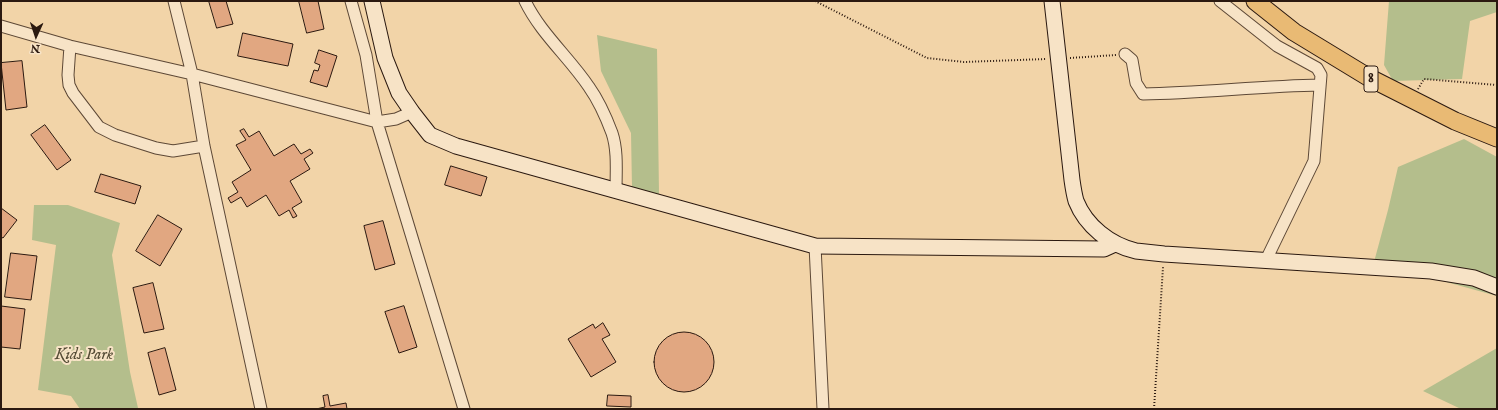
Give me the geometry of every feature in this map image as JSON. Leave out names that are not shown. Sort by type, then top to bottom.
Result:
[{"type":"main road","name":"8","points":[[1255,1],[1294,32],[1368,77],[1455,121],[1497,138]]},
{"type":"street","points":[[174,1],[192,74],[204,146],[260,409]]},
{"type":"street","points":[[351,1],[366,55],[377,122],[464,409]]},
{"type":"street","points":[[372,1],[384,58],[399,94],[430,135],[456,146],[815,246],[1104,249],[1115,244]]},
{"type":"street","points":[[525,1],[549,38],[588,86],[602,108],[612,135],[616,164],[616,191]]},
{"type":"street","points":[[1052,1],[1072,180],[1076,201],[1086,219],[1098,232],[1115,244],[1136,250],[1164,254],[1431,271],[1474,278],[1497,286]]},
{"type":"street","points":[[1220,1],[1277,46],[1317,68],[1321,75],[1314,161],[1266,260]]},
{"type":"street","points":[[1,26],[70,46],[192,74],[377,122],[396,119],[412,112]]},
{"type":"street","points":[[70,46],[68,75],[69,85],[99,127],[106,132],[156,148],[173,151],[204,146]]},
{"type":"street","points":[[1125,54],[1132,60],[1136,83],[1143,94],[1275,86],[1320,85]]},
{"type":"street","points":[[815,246],[823,409]]},
{"type":"path","points":[[815,1],[926,58],[964,62],[1058,59],[1125,54]]},
{"type":"path","points":[[1411,99],[1424,79],[1497,85]]},
{"type":"path","points":[[1154,409],[1164,254]]},
{"type":"green space","points":[[1389,1],[1497,1],[1497,12],[1470,21],[1462,79],[1393,81],[1384,65]]},
{"type":"green space","points":[[597,35],[657,49],[659,194],[632,188],[631,133],[601,71]]},
{"type":"green space","points":[[1464,139],[1497,157],[1497,296],[1374,262],[1398,167]]},
{"type":"green space","name":"Kids Park","points":[[34,205],[68,205],[120,223],[112,255],[130,372],[138,408],[140,409],[80,409],[71,396],[38,390],[56,245],[32,240]]},
{"type":"green space","points":[[1497,348],[1497,409],[1461,409],[1423,391]]},
{"type":"building","points":[[209,1],[226,1],[233,24],[217,28]]},
{"type":"building","points":[[299,1],[318,1],[324,29],[307,33]]},
{"type":"building","points":[[243,33],[293,44],[288,66],[238,56]]},
{"type":"building","points":[[319,50],[337,56],[327,87],[310,82],[314,70],[318,71],[320,65],[315,63]]},
{"type":"building","points":[[22,61],[27,107],[6,110],[1,63]]},
{"type":"building","points":[[45,125],[71,160],[57,170],[31,135]]},
{"type":"building","points":[[244,129],[249,137],[259,131],[274,156],[294,144],[301,154],[310,149],[313,153],[304,159],[310,169],[290,181],[302,202],[292,208],[297,216],[293,218],[289,210],[279,216],[266,195],[247,207],[241,197],[231,203],[228,198],[238,192],[232,182],[251,170],[236,145],[246,140],[240,131]]},
{"type":"building","points":[[451,166],[487,177],[481,196],[445,185]]},
{"type":"building","points":[[101,174],[141,186],[135,204],[95,192]]},
{"type":"building","points":[[1,208],[17,220],[3,238],[1,237]]},
{"type":"building","points":[[158,215],[182,229],[160,266],[136,251]]},
{"type":"building","points":[[383,221],[395,264],[375,270],[364,226]]},
{"type":"building","points":[[11,253],[37,256],[31,300],[5,297]]},
{"type":"building","points":[[153,283],[164,329],[144,333],[133,288]]},
{"type":"building","points":[[1,306],[25,309],[20,349],[1,347]]},
{"type":"building","points":[[404,306],[417,347],[399,353],[385,312]]},
{"type":"building","points":[[603,323],[610,335],[602,339],[616,362],[591,377],[568,339],[593,324],[595,328]]},
{"type":"building","points":[[684,332],[700,337],[705,341],[709,346],[714,362],[709,378],[705,383],[700,387],[684,392],[668,387],[663,383],[659,378],[654,362],[659,346],[663,341],[668,337]]},
{"type":"building","points":[[165,348],[176,390],[159,395],[148,353]]},
{"type":"building","points":[[328,395],[330,406],[346,403],[347,409],[316,409],[325,407],[323,396]]},
{"type":"building","points":[[608,395],[631,396],[631,407],[607,406]]}]
